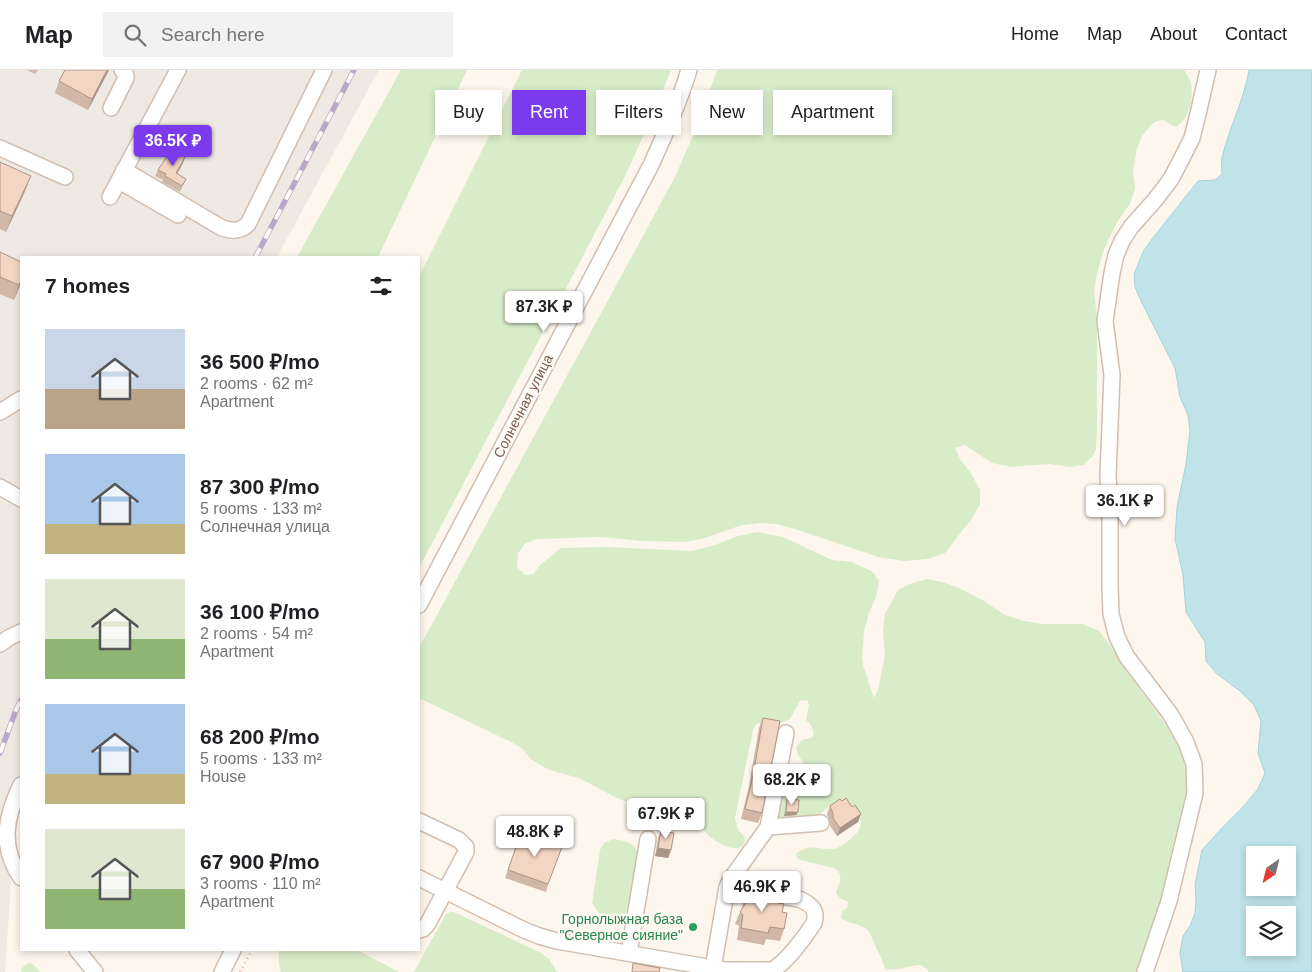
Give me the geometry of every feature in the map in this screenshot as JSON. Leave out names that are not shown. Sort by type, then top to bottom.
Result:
[{"type":"street","points":[[111,108],[126,78],[122,70]]},
{"type":"street","points":[[110,197],[178,70]]},
{"type":"street","points":[[122,176],[222,228],[231,231],[244,228],[248,224],[324,70]]},
{"type":"street","name":"Солнечная улица","points":[[420,603],[651,165],[690,70]]},
{"type":"street","points":[[1145,972],[1168,902],[1195,793],[1194,764],[1186,742],[1170,716],[1127,657],[1117,637],[1112,614],[1108,475],[1112,375],[1105,321],[1116,255],[1122,241],[1131,228],[1171,179],[1192,138],[1208,70]]},
{"type":"street","points":[[0,148],[65,177]]},
{"type":"street","points":[[122,176],[178,216]]},
{"type":"street","points":[[0,412],[20,400]]},
{"type":"street","points":[[0,487],[20,498]]},
{"type":"street","points":[[0,644],[20,632]]},
{"type":"street","points":[[714,968],[728,887],[731,879],[768,827],[786,733]]},
{"type":"street","points":[[20,787],[8,814],[6,838],[8,853],[20,877]]},
{"type":"street","points":[[420,821],[459,840],[466,847],[466,852],[427,926],[420,930]]},
{"type":"street","points":[[768,827],[821,823]]},
{"type":"street","points":[[629,953],[648,839]]},
{"type":"street","points":[[420,878],[539,936],[724,970],[772,970],[777,968],[785,961],[812,927],[815,919],[813,908],[799,899],[728,887]]},
{"type":"street","points":[[79,951],[95,972]]},
{"type":"street","points":[[222,972],[232,951]]},
{"type":"path","points":[[240,972],[251,951]]},
{"type":"shaded area","points":[[0,70],[379,70],[278,256],[20,256],[20,802],[16,812],[5,972],[0,972]]},
{"type":"green space","points":[[401,70],[467,70],[457,90],[435,90],[436,135],[378,256],[298,256]]},
{"type":"green space","points":[[522,70],[671,70],[663,90],[596,90],[596,135],[644,135],[625,176],[420,566],[420,275],[490,135],[502,135],[502,110],[512,90],[512,135],[586,135],[586,90],[512,90]]},
{"type":"green space","points":[[717,70],[1184,70],[1192,90],[1187,114],[1184,120],[1175,127],[1163,120],[1157,121],[1142,136],[1137,149],[1133,170],[1135,188],[1130,204],[1117,222],[1104,249],[1097,274],[1094,291],[1097,318],[1096,449],[1092,457],[1083,465],[1070,467],[1049,464],[1011,467],[992,463],[965,445],[955,448],[980,490],[980,504],[973,517],[945,553],[928,559],[903,561],[878,557],[801,531],[777,524],[762,523],[742,525],[702,539],[685,542],[642,541],[602,537],[536,539],[525,544],[518,553],[517,567],[525,575],[534,574],[539,566],[561,548],[606,547],[691,551],[757,532],[783,537],[832,560],[852,562],[873,572],[879,581],[876,597],[864,632],[862,657],[874,698],[878,690],[885,655],[883,630],[885,614],[898,590],[910,584],[927,579],[942,582],[959,588],[984,601],[1005,615],[1024,621],[1043,624],[1083,624],[1099,631],[1169,729],[1183,755],[1189,782],[1187,798],[1175,839],[1166,881],[1137,972],[928,972],[921,965],[895,970],[885,969],[869,932],[863,927],[841,918],[842,911],[847,908],[848,902],[841,899],[836,893],[840,879],[839,873],[834,868],[797,859],[796,854],[806,848],[834,849],[844,844],[859,830],[861,820],[859,812],[853,806],[842,801],[833,804],[818,817],[785,821],[780,819],[777,814],[782,797],[803,773],[804,764],[798,755],[796,747],[802,740],[812,738],[814,733],[811,725],[806,720],[809,704],[807,700],[800,701],[790,719],[781,723],[765,722],[756,724],[753,730],[735,818],[738,830],[745,838],[744,844],[740,848],[735,848],[723,845],[712,838],[696,819],[638,806],[617,798],[581,779],[547,769],[531,759],[523,749],[511,742],[420,698],[420,646],[675,177],[693,135],[763,135],[763,90],[710,90]]},
{"type":"green space","points":[[613,839],[632,845],[635,847],[638,855],[630,907],[624,915],[618,917],[603,915],[598,912],[592,903],[600,850],[604,843]]},
{"type":"green space","points":[[454,912],[539,952],[549,959],[557,972],[414,972],[446,914]]},
{"type":"green space","points":[[279,951],[359,951],[399,972],[281,972],[278,961]]},
{"type":"green space","points":[[28,963],[33,964],[40,972],[21,972]]},
{"type":"water","points":[[1249,70],[1312,70],[1312,972],[1183,972],[1180,953],[1183,936],[1190,926],[1195,913],[1195,884],[1202,850],[1258,789],[1265,773],[1258,753],[1261,721],[1254,705],[1240,691],[1217,674],[1206,661],[1205,642],[1186,612],[1183,575],[1175,539],[1177,507],[1186,464],[1190,430],[1188,415],[1180,397],[1175,368],[1141,301],[1135,287],[1134,274],[1143,252],[1198,181],[1215,180],[1222,174],[1222,160],[1225,147]]},
{"type":"building","points":[[65,70],[107,70],[92,99],[59,81]]},
{"type":"building","points":[[171,150],[185,157],[176,173],[186,179],[182,186],[158,170]]},
{"type":"building","points":[[0,162],[31,176],[12,216],[0,211]]},
{"type":"building","points":[[0,252],[20,262],[19,285],[0,277]]},
{"type":"building","points":[[763,718],[780,721],[762,813],[745,809]]},
{"type":"building","points":[[846,798],[852,807],[855,805],[861,814],[840,828],[833,818],[830,806],[840,799],[842,801]]},
{"type":"building","points":[[787,799],[799,800],[798,812],[786,812]]},
{"type":"building","points":[[661,831],[674,833],[671,850],[658,848]]},
{"type":"building","points":[[521,833],[562,847],[548,884],[508,870]]},
{"type":"building","points":[[747,891],[775,896],[774,902],[784,904],[782,912],[787,913],[784,929],[770,927],[768,933],[741,928],[743,915],[740,912],[745,904]]},
{"type":"building","points":[[633,963],[660,968],[659,972],[632,972]]},
{"type":"railway","points":[[256,256],[354,70]]},
{"type":"railway","points":[[0,753],[20,702]]},
{"type":"place","name":"Горнолыжная база \"Северное сияние\"","points":[[693,927]]}]
